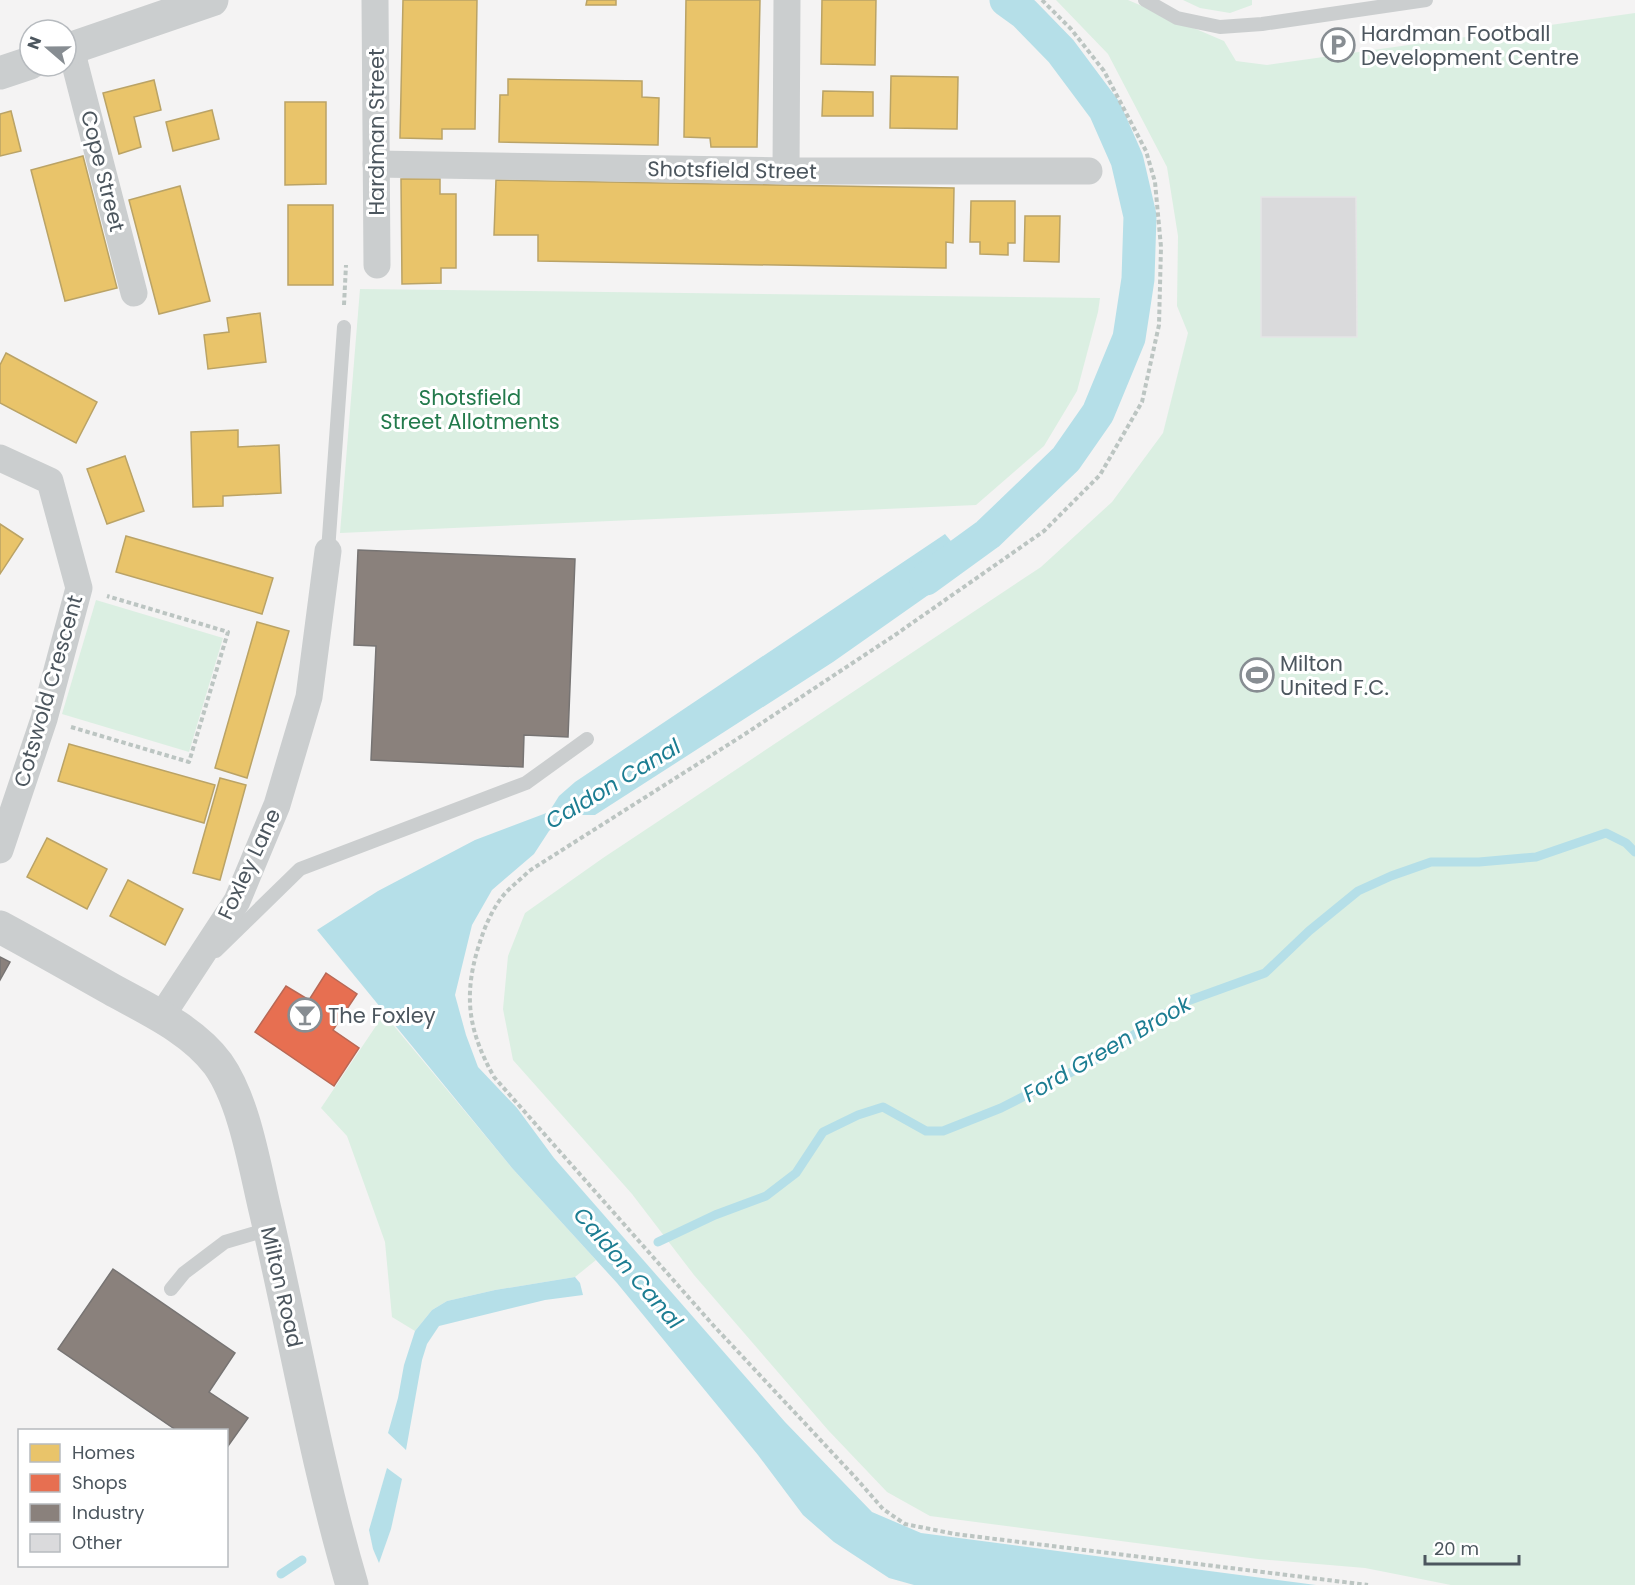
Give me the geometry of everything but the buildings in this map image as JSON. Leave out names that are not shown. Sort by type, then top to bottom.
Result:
[{"type":"street","points":[[78,46],[212,0]]},
{"type":"street","name":"Hardman Street","points":[[375,0],[376,265]]},
{"type":"street","points":[[786,171],[787,0]]},
{"type":"street","points":[[0,73],[18,67]]},
{"type":"street","name":"Cope Street","points":[[77,78],[134,293]]},
{"type":"street","name":"Shotsfield Street","points":[[376,164],[786,171],[1089,171]]},
{"type":"street","name":"Cotswold Crescent","points":[[0,458],[50,480],[79,588],[44,719],[0,850]]},
{"type":"street","name":"Foxley Lane","points":[[161,1017],[237,901],[277,805],[309,697],[328,551]]},
{"type":"street","points":[[0,927],[161,1017]]},
{"type":"street","name":"Milton Road","points":[[161,1017],[194,1040],[218,1064],[234,1095],[247,1135],[294,1333],[332,1516],[352,1585]]},
{"type":"lane","points":[[1145,0],[1177,18],[1220,27],[1262,24],[1426,0]]},
{"type":"lane","points":[[328,551],[344,327]]},
{"type":"lane","points":[[187,980],[300,868],[526,783],[587,739]]},
{"type":"lane","points":[[171,1289],[184,1273],[225,1242],[269,1229]]},
{"type":"path","points":[[1042,0],[1071,29],[1104,71],[1146,151],[1155,182],[1161,247],[1159,325],[1142,402],[1100,475],[1044,531],[895,635],[755,728],[529,871],[502,897],[486,923],[469,982],[470,1013],[482,1056],[494,1077],[713,1325],[883,1509],[905,1524],[955,1534],[1368,1585]]},
{"type":"path","points":[[344,327],[345,265],[376,265]]},
{"type":"path","points":[[44,719],[189,762],[228,632],[79,588]]},
{"type":"green space","points":[[1056,0],[1128,0],[1224,41],[1236,61],[1267,65],[1635,13],[1635,1585],[1451,1585],[1365,1568],[1258,1559],[930,1516],[887,1492],[828,1430],[694,1275],[632,1194],[513,1060],[503,1009],[508,956],[525,913],[603,858],[1041,567],[1112,502],[1163,433],[1188,333],[1177,306],[1178,236],[1167,167],[1108,54]]},
{"type":"green space","points":[[1183,0],[1252,0],[1252,5],[1230,13],[1200,8]]},
{"type":"green space","name":"Shotsfield Street Allotments","points":[[360,289],[1100,298],[1077,391],[1044,446],[976,505],[340,533]]},
{"type":"green space","points":[[96,600],[223,638],[189,752],[62,714]]},
{"type":"green space","points":[[384,1014],[512,1168],[596,1260],[575,1277],[495,1290],[447,1301],[432,1310],[415,1331],[392,1317],[385,1242],[347,1136],[321,1108]]},
{"type":"water","points":[[945,534],[971,565],[833,662],[595,815],[566,815],[549,831],[534,854],[492,890],[472,925],[455,995],[466,1035],[478,1067],[517,1108],[554,1158],[785,1422],[872,1512],[921,1533],[1316,1585],[914,1585],[889,1578],[834,1542],[803,1515],[758,1455],[617,1283],[512,1168],[317,930],[378,891],[475,840],[549,812],[559,796],[575,782]]},
{"type":"water","points":[[575,1277],[580,1283],[583,1295],[545,1300],[439,1326],[427,1344],[422,1360],[406,1450],[388,1433],[404,1365],[415,1331],[432,1310],[447,1301],[495,1290]]},
{"type":"water","points":[[387,1468],[402,1479],[391,1529],[379,1563],[369,1530]]},
{"type":"waterway","name":"Caldon Canal","points":[[926,579],[988,534],[1066,459],[1098,413],[1129,338],[1138,279],[1140,216],[1127,160],[1105,110],[1061,51],[1024,13],[1006,0]]},
{"type":"waterway","name":"Ford Green Brook","points":[[658,1242],[715,1215],[766,1196],[796,1173],[823,1132],[858,1115],[883,1107],[926,1131],[943,1131],[1001,1108],[1097,1059],[1182,1003],[1265,973],[1309,931],[1358,891],[1391,876],[1431,862],[1479,862],[1536,857],[1606,833],[1626,843],[1635,852]]},
{"type":"waterway","name":"Ford Green Brook","points":[[281,1574],[302,1560]]},
{"type":"place","name":"Hardman Football Development Centre","points":[[1338,45]]},
{"type":"place","name":"Milton United F.C.","points":[[1257,675]]},
{"type":"place","name":"The Foxley","points":[[305,1015]]}]
